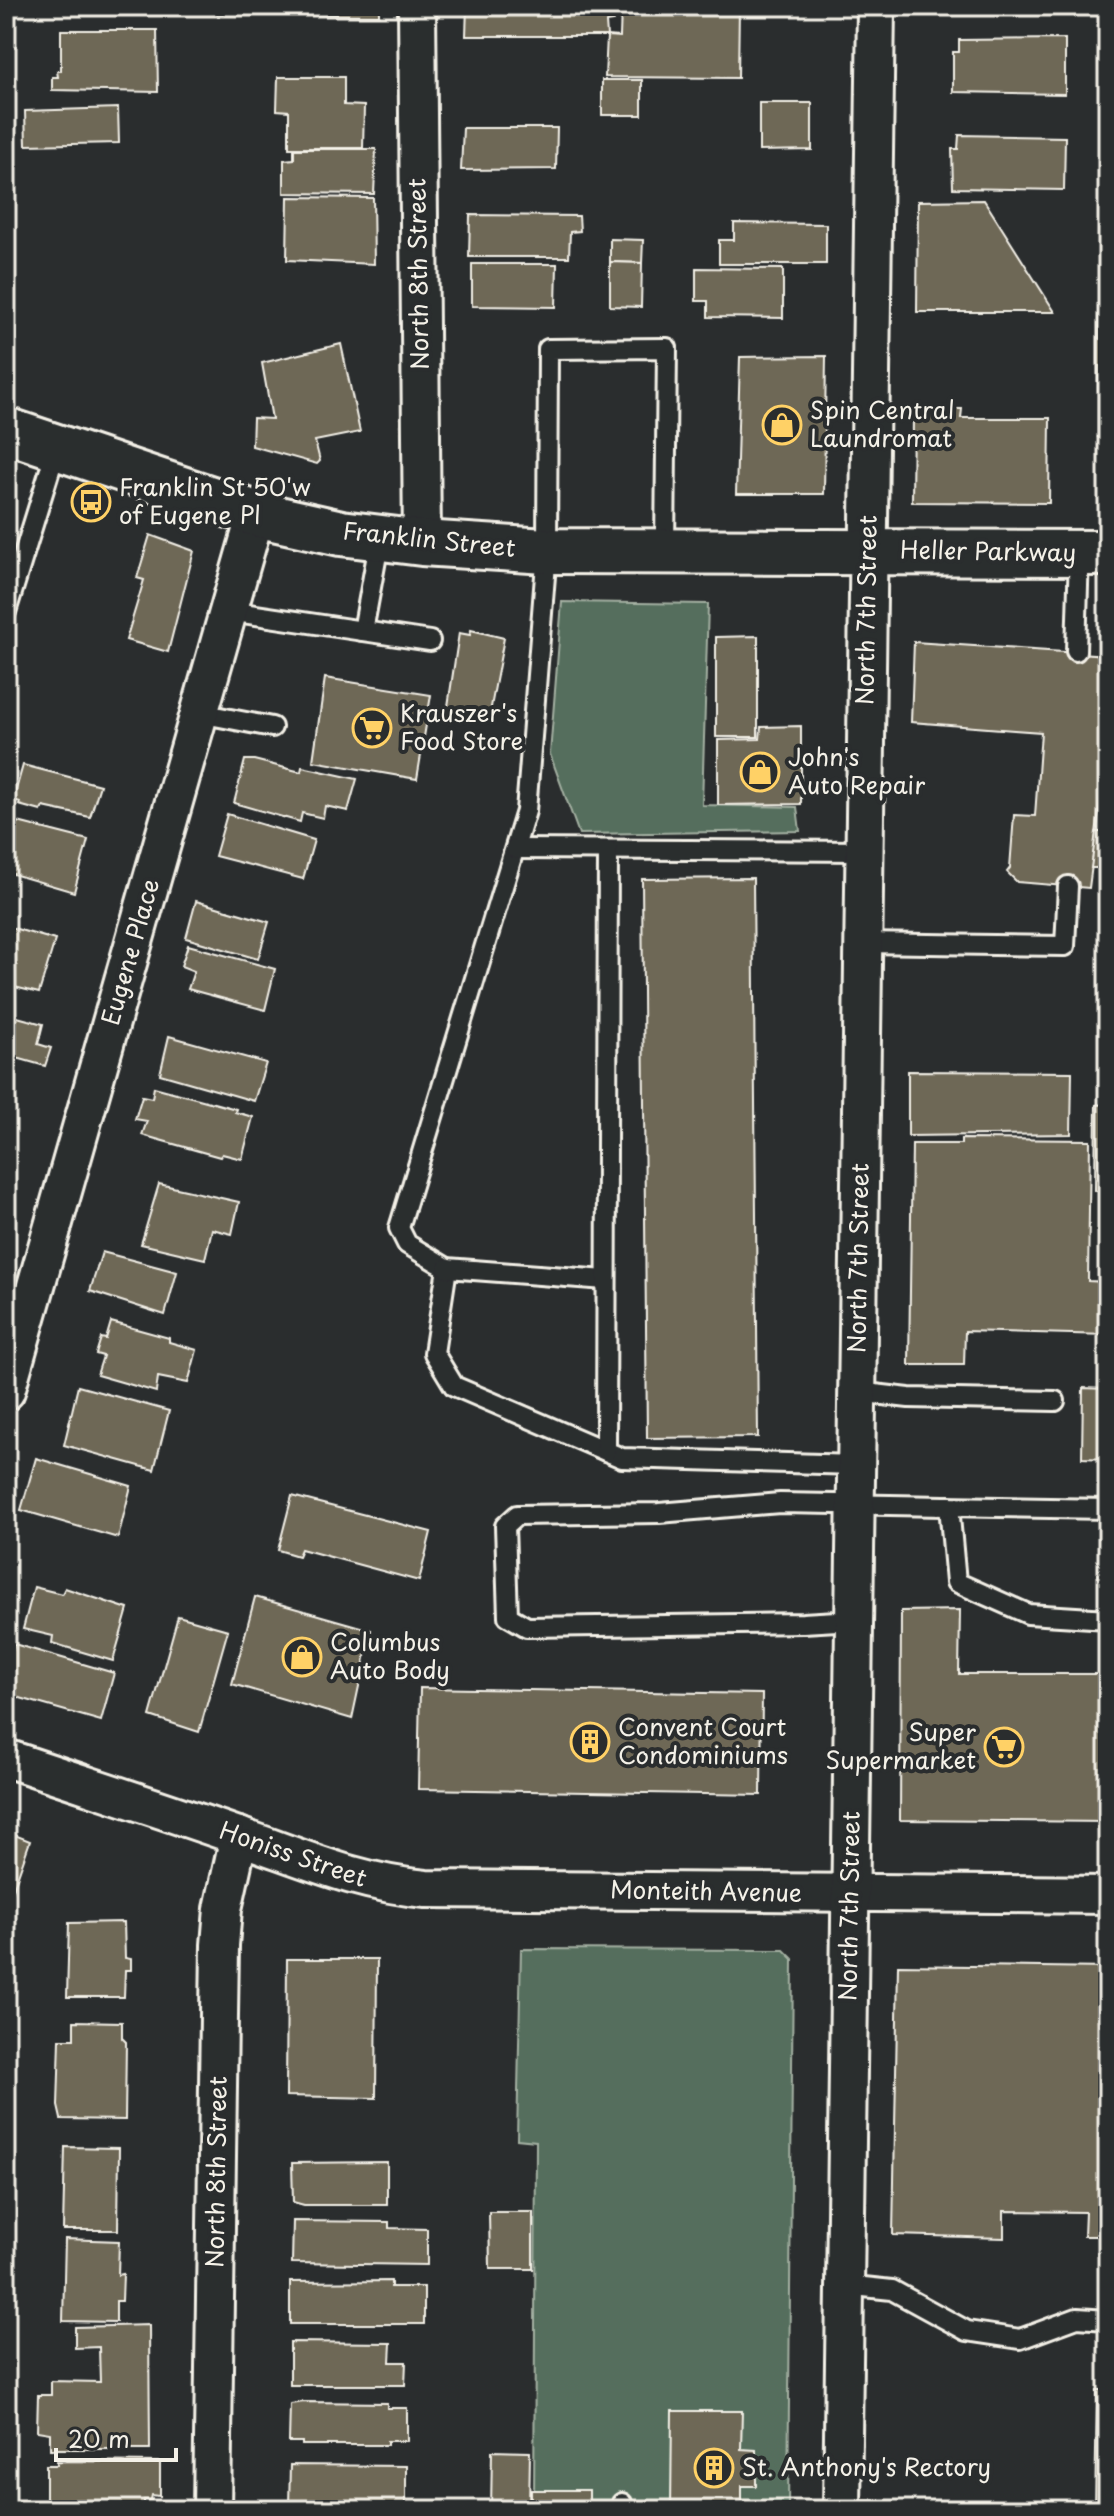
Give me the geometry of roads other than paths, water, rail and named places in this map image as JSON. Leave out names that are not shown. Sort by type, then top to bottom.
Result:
[{"type":"main road","name":"Franklin Street","points":[[6,430],[256,514],[341,533],[547,551],[868,550]]},
{"type":"main road","name":"Heller Parkway","points":[[868,550],[1094,553]]},
{"type":"street","name":"North 8th Street","points":[[401,540],[417,6]]},
{"type":"street","name":"North 7th Street","points":[[842,2510],[876,6]]},
{"type":"street","name":"Eugene Place","points":[[6,1391],[256,514]]},
{"type":"street","name":"Honiss Street","points":[[6,1758],[351,1877],[387,1886],[591,1891]]},
{"type":"street","name":"North 8th Street","points":[[212,2510],[220,1945],[223,1909],[239,1836]]},
{"type":"street","name":"Monteith Avenue","points":[[591,1891],[1108,1895]]},
{"type":"lane","points":[[606,1280],[447,1268],[407,1244],[399,1228],[526,811],[547,551],[548,349],[667,348],[665,550]]},
{"type":"lane","points":[[6,612],[57,447]]},
{"type":"lane","points":[[363,631],[401,540]]},
{"type":"lane","points":[[1076,651],[1094,553]]},
{"type":"lane","points":[[229,611],[430,641]]},
{"type":"lane","points":[[199,713],[272,727]]},
{"type":"lane","points":[[515,849],[864,851]]},
{"type":"lane","points":[[606,1451],[608,850]]},
{"type":"lane","points":[[863,943],[1065,946],[1068,886]]},
{"type":"lane","points":[[447,1268],[434,1353],[454,1386],[622,1458],[856,1465]]},
{"type":"lane","points":[[857,1392],[909,1398],[1055,1401]]},
{"type":"lane","points":[[854,1620],[527,1627],[508,1616],[505,1526],[517,1515],[659,1513],[780,1503],[1108,1509]]},
{"type":"lane","points":[[949,1506],[956,1582],[1028,1614],[1108,1619]]},
{"type":"lane","points":[[845,2285],[892,2290],[967,2331],[1020,2339],[1077,2318],[1108,2320]]},
{"type":"place","name":"Spin Central Laundromat","points":[[782,425]]},
{"type":"place","name":"Franklin St 50'w of Eugene Pl","points":[[91,502]]},
{"type":"place","name":"Krauszer's Food Store","points":[[372,728]]},
{"type":"place","name":"John's Auto Repair","points":[[760,772]]},
{"type":"place","name":"Columbus Auto Body","points":[[302,1657]]},
{"type":"place","name":"Convent Court Condominiums","points":[[590,1742]]},
{"type":"place","name":"Super Supermarket","points":[[1004,1747]]},
{"type":"place","name":"St. Anthony's Rectory","points":[[714,2468]]}]
